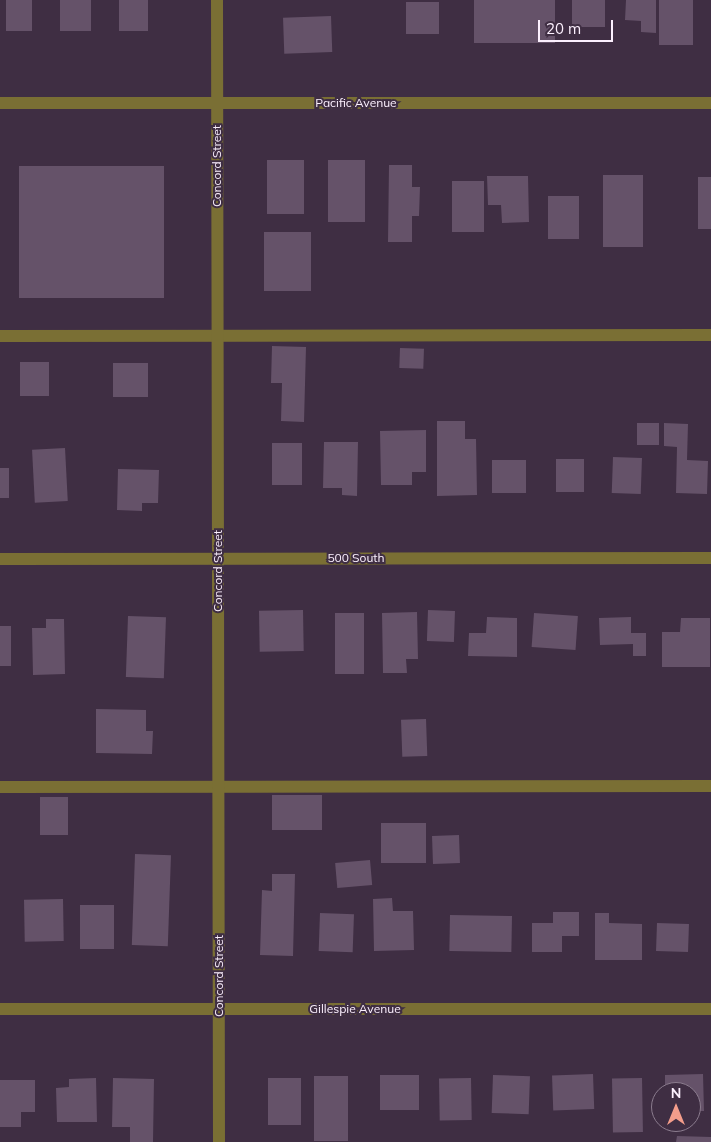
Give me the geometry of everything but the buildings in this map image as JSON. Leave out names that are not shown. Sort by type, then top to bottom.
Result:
[{"type":"street","name":"Concord Street","points":[[217,0],[219,1142]]},
{"type":"street","name":"Pacific Avenue","points":[[0,103],[711,103]]},
{"type":"street","points":[[0,336],[711,335]]},
{"type":"street","name":"500 South","points":[[0,559],[711,558]]},
{"type":"street","points":[[0,787],[711,786]]},
{"type":"street","name":"Gillespie Avenue","points":[[0,1009],[711,1009]]}]
